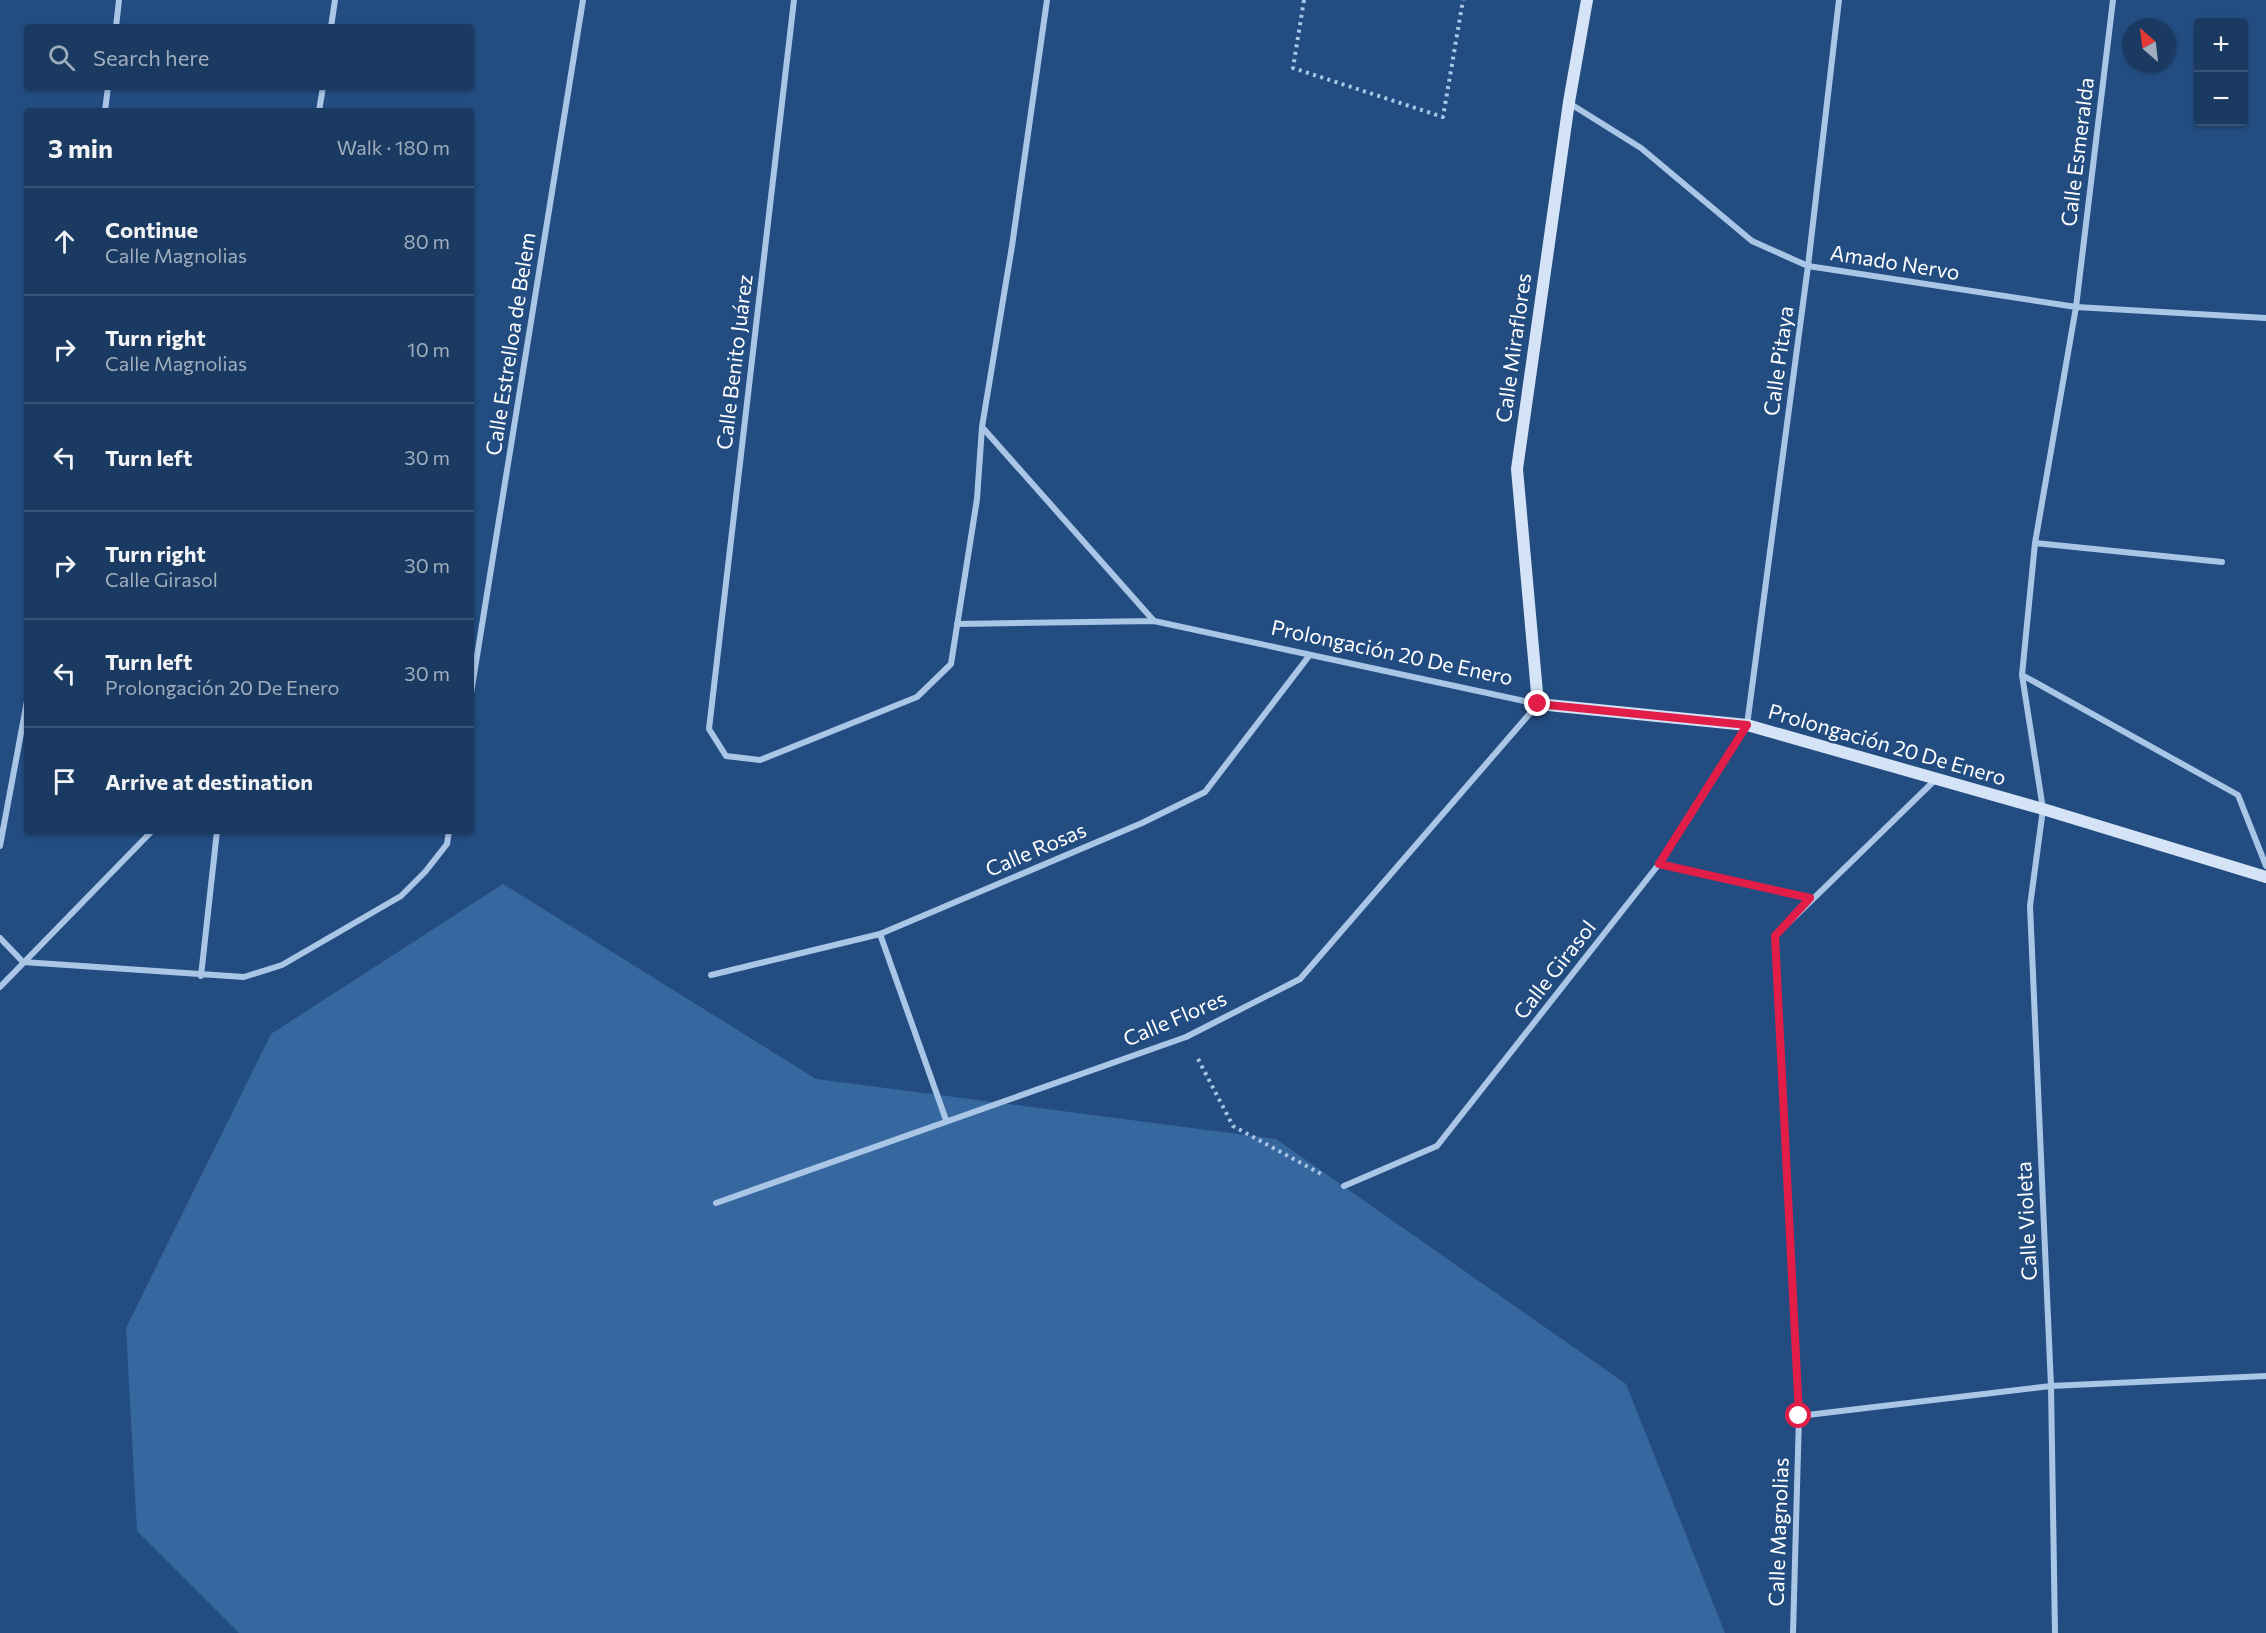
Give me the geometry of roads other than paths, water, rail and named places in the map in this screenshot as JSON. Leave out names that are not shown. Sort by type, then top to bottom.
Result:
[{"type":"main road","name":"Calle Miraflores","points":[[1538,704],[1517,469],[1569,102],[1587,0]]},
{"type":"main road","name":"Prolongación 20 De Enero","points":[[1538,704],[1747,725],[2043,809],[2266,877]]},
{"type":"street","points":[[116,24],[119,0]]},
{"type":"street","points":[[331,24],[335,0]]},
{"type":"street","name":"Calle Estrelloa de Belem","points":[[474,674],[583,0]]},
{"type":"street","name":"Calle Benito Juárez","points":[[794,0],[709,729],[726,756],[760,760],[917,697],[951,664],[957,624]]},
{"type":"street","points":[[957,624],[978,499],[982,427],[1012,246],[1047,0]]},
{"type":"street","name":"Calle Pitaya","points":[[1747,725],[1808,266],[1839,0]]},
{"type":"street","name":"Calle Esmeralda","points":[[2035,543],[2076,308],[2113,0]]},
{"type":"street","points":[[105,108],[108,90]]},
{"type":"street","points":[[319,108],[322,90]]},
{"type":"street","name":"Amado Nervo","points":[[1569,102],[1641,148],[1752,241],[1808,266],[2076,308],[2266,318]]},
{"type":"street","points":[[982,427],[1154,621]]},
{"type":"street","points":[[2035,543],[2222,562]]},
{"type":"street","name":"Calle Violeta","points":[[2035,543],[2022,675],[2043,809],[2030,906],[2051,1386],[2055,1633]]},
{"type":"street","name":"Prolongación 20 De Enero","points":[[957,624],[1154,621],[1538,704]]},
{"type":"street","name":"Calle Rosas","points":[[711,975],[880,934],[1142,823],[1206,792],[1309,656]]},
{"type":"street","points":[[2022,675],[2238,795],[2266,866]]},
{"type":"street","name":"Calle Flores","points":[[716,1203],[1186,1037],[1300,979],[1538,704]]},
{"type":"street","points":[[0,846],[24,717]]},
{"type":"street","name":"Calle Girasol","points":[[1344,1186],[1437,1146],[1659,864],[1747,725]]},
{"type":"street","name":"Calle Magnolias","points":[[1793,1633],[1799,1416],[1775,936],[1810,898],[1935,780]]},
{"type":"street","points":[[0,987],[149,834]]},
{"type":"street","points":[[201,976],[217,834]]},
{"type":"street","points":[[0,938],[22,962],[201,976],[244,977],[282,965],[401,896],[425,872],[447,844],[449,834]]},
{"type":"street","points":[[1659,864],[1810,898]]},
{"type":"street","points":[[880,934],[946,1120]]},
{"type":"street","points":[[1799,1416],[2051,1386],[2266,1376]]}]
